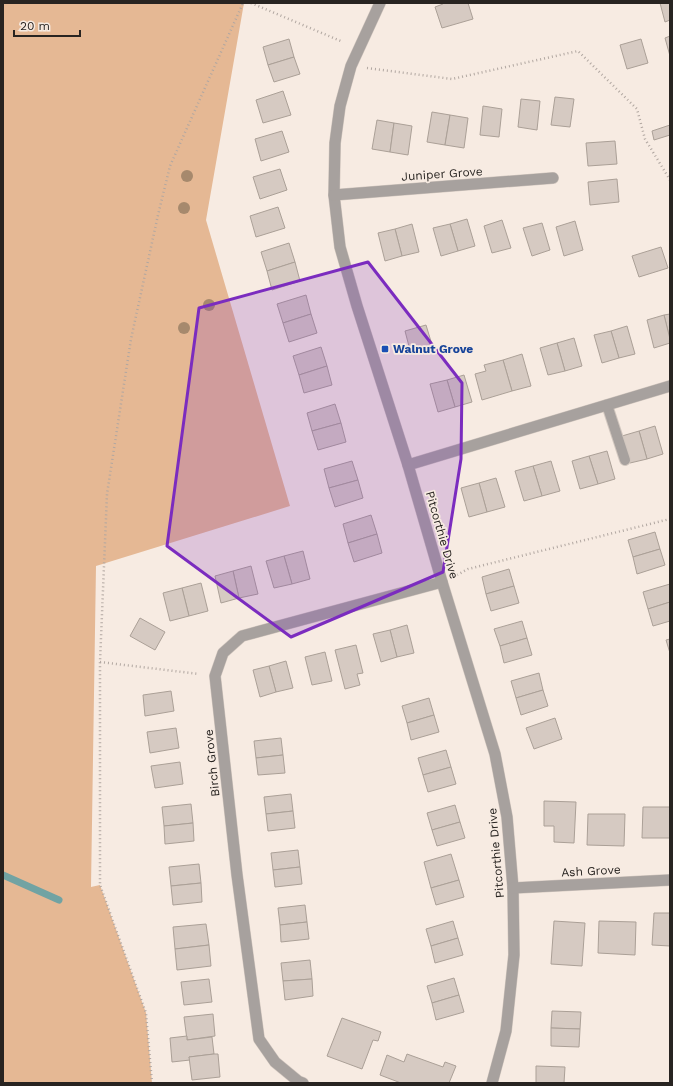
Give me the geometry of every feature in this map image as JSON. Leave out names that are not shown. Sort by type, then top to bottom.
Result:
[{"type":"street","name":"Pitcorthie Drive","points":[[380,3],[351,66],[340,106],[335,143],[334,195],[342,255],[408,465],[495,754],[507,817],[513,888],[514,955],[506,1030],[492,1083]]},
{"type":"street","name":"Juniper Grove","points":[[334,195],[553,178]]},
{"type":"street","points":[[408,465],[670,386]]},
{"type":"street","name":"Birch Grove","points":[[303,1083],[298,1081],[275,1062],[259,1039],[237,875],[215,676],[223,653],[242,636],[442,582]]},
{"type":"street","name":"Ash Grove","points":[[513,888],[670,880]]},
{"type":"lane","points":[[607,405],[625,460]]},
{"type":"path","points":[[152,1083],[146,1013],[100,885],[100,662],[107,494],[131,339],[170,166],[244,3]]},
{"type":"path","points":[[251,3],[359,48]]},
{"type":"path","points":[[351,66],[452,79],[578,51],[637,109],[645,139],[670,180]]},
{"type":"path","points":[[442,582],[468,570],[670,519]]},
{"type":"path","points":[[100,662],[215,676]]},
{"type":"highlighted area","points":[[368,262],[462,383],[461,459],[443,572],[291,637],[167,546],[199,308]]},
{"type":"shaded area","points":[[3,3],[244,3],[206,220],[290,506],[96,566],[91,887],[100,885],[146,1013],[152,1083],[3,1083]]},
{"type":"building","points":[[443,3],[468,3],[473,19],[442,28],[435,7]]},
{"type":"building","points":[[660,3],[670,3],[670,20],[665,22]]},
{"type":"building","points":[[670,36],[670,56],[665,38]]},
{"type":"building","points":[[289,39],[294,57],[268,65],[263,47]]},
{"type":"building","points":[[641,39],[648,63],[627,69],[620,45]]},
{"type":"building","points":[[294,57],[300,74],[274,82],[268,65]]},
{"type":"building","points":[[283,91],[291,115],[263,123],[256,100]]},
{"type":"building","points":[[555,97],[574,99],[570,127],[551,125]]},
{"type":"building","points":[[521,99],[540,101],[537,130],[518,127]]},
{"type":"building","points":[[483,106],[502,109],[499,137],[480,135]]},
{"type":"building","points":[[432,112],[450,115],[445,145],[427,142]]},
{"type":"building","points":[[450,115],[468,118],[464,148],[445,145]]},
{"type":"building","points":[[377,120],[394,123],[390,152],[372,149]]},
{"type":"building","points":[[394,123],[412,126],[408,155],[390,152]]},
{"type":"building","points":[[670,125],[670,135],[654,140],[652,131]]},
{"type":"building","points":[[282,131],[289,152],[261,161],[255,139]]},
{"type":"building","points":[[615,141],[617,164],[588,166],[586,143]]},
{"type":"building","points":[[280,169],[287,190],[260,199],[253,177]]},
{"type":"building","points":[[617,179],[619,202],[590,205],[588,182]]},
{"type":"building","points":[[278,207],[285,228],[256,237],[250,216]]},
{"type":"building","points":[[467,219],[475,246],[458,251],[450,224]]},
{"type":"building","points":[[502,220],[511,248],[492,253],[484,226]]},
{"type":"building","points":[[575,221],[583,250],[564,256],[556,227]]},
{"type":"building","points":[[542,223],[550,250],[532,256],[523,228]]},
{"type":"building","points":[[412,224],[419,252],[402,256],[395,229]]},
{"type":"building","points":[[450,224],[458,251],[441,256],[433,228]]},
{"type":"building","points":[[395,229],[402,256],[385,261],[378,233]]},
{"type":"building","points":[[289,243],[295,262],[267,271],[261,252]]},
{"type":"building","points":[[661,247],[668,268],[639,277],[632,256]]},
{"type":"building","points":[[295,262],[300,281],[272,290],[267,271]]},
{"type":"building","points":[[306,295],[311,314],[283,323],[277,304]]},
{"type":"building","points":[[311,314],[317,333],[289,342],[283,323]]},
{"type":"building","points":[[670,314],[670,339],[664,315]]},
{"type":"building","points":[[664,315],[670,343],[654,348],[647,320]]},
{"type":"building","points":[[426,325],[433,348],[411,354],[405,331]]},
{"type":"building","points":[[627,326],[635,354],[619,358],[611,331]]},
{"type":"building","points":[[611,331],[619,358],[602,363],[594,335]]},
{"type":"building","points":[[574,338],[582,366],[565,371],[557,343]]},
{"type":"building","points":[[557,343],[565,371],[548,375],[540,348]]},
{"type":"building","points":[[321,347],[327,366],[299,375],[293,356]]},
{"type":"building","points":[[522,354],[531,386],[512,391],[503,360]]},
{"type":"building","points":[[503,360],[512,391],[482,400],[475,374],[486,371],[484,365]]},
{"type":"building","points":[[327,366],[332,385],[304,393],[299,375]]},
{"type":"building","points":[[464,375],[472,402],[455,407],[447,380]]},
{"type":"building","points":[[447,380],[455,407],[438,412],[430,384]]},
{"type":"building","points":[[335,404],[341,423],[312,431],[307,413]]},
{"type":"building","points":[[341,423],[346,442],[318,450],[312,431]]},
{"type":"building","points":[[655,426],[663,454],[647,459],[639,431]]},
{"type":"building","points":[[639,431],[647,459],[630,463],[622,436]]},
{"type":"building","points":[[607,451],[615,479],[598,484],[589,456]]},
{"type":"building","points":[[589,456],[598,484],[580,489],[572,461]]},
{"type":"building","points":[[352,461],[358,480],[329,488],[324,469]]},
{"type":"building","points":[[551,461],[560,491],[542,496],[533,466]]},
{"type":"building","points":[[533,466],[542,496],[524,501],[515,471]]},
{"type":"building","points":[[496,478],[505,507],[487,512],[479,483]]},
{"type":"building","points":[[358,480],[363,498],[335,507],[329,488]]},
{"type":"building","points":[[479,483],[487,512],[469,517],[461,488]]},
{"type":"building","points":[[371,515],[377,534],[348,543],[343,524]]},
{"type":"building","points":[[655,532],[660,549],[633,557],[628,540]]},
{"type":"building","points":[[377,534],[382,553],[354,562],[348,543]]},
{"type":"building","points":[[660,549],[665,565],[637,574],[633,557]]},
{"type":"building","points":[[303,551],[310,579],[292,584],[284,556]]},
{"type":"building","points":[[284,556],[292,584],[274,588],[266,561]]},
{"type":"building","points":[[251,566],[258,594],[239,598],[233,571]]},
{"type":"building","points":[[509,569],[514,586],[486,594],[482,577]]},
{"type":"building","points":[[233,571],[239,598],[221,603],[215,576]]},
{"type":"building","points":[[201,583],[208,611],[189,616],[182,588]]},
{"type":"building","points":[[670,584],[670,602],[648,609],[643,592]]},
{"type":"building","points":[[514,586],[519,603],[491,611],[486,594]]},
{"type":"building","points":[[182,588],[189,616],[170,621],[163,593]]},
{"type":"building","points":[[670,602],[670,621],[653,626],[648,609]]},
{"type":"building","points":[[140,618],[165,632],[155,650],[130,636]]},
{"type":"building","points":[[522,621],[527,638],[500,646],[494,629]]},
{"type":"building","points":[[407,625],[414,653],[397,657],[390,630]]},
{"type":"building","points":[[390,630],[397,657],[381,662],[373,634]]},
{"type":"building","points":[[527,638],[532,655],[504,663],[500,646]]},
{"type":"building","points":[[670,639],[670,653],[666,640]]},
{"type":"building","points":[[356,645],[363,673],[357,674],[360,685],[345,689],[335,650]]},
{"type":"building","points":[[325,652],[332,681],[312,685],[305,657]]},
{"type":"building","points":[[286,661],[293,688],[276,692],[269,666]]},
{"type":"building","points":[[269,666],[276,692],[260,697],[253,670]]},
{"type":"building","points":[[539,673],[543,690],[516,698],[511,681]]},
{"type":"building","points":[[543,690],[548,706],[521,715],[516,698]]},
{"type":"building","points":[[171,691],[174,711],[145,716],[143,695]]},
{"type":"building","points":[[429,698],[434,715],[407,723],[402,706]]},
{"type":"building","points":[[434,715],[439,732],[411,740],[407,723]]},
{"type":"building","points":[[555,718],[562,739],[534,749],[526,728]]},
{"type":"building","points":[[176,728],[179,748],[150,753],[147,732]]},
{"type":"building","points":[[281,738],[283,755],[256,758],[254,741]]},
{"type":"building","points":[[446,750],[451,767],[423,775],[418,758]]},
{"type":"building","points":[[283,755],[285,773],[258,775],[256,758]]},
{"type":"building","points":[[180,762],[183,784],[155,788],[151,766]]},
{"type":"building","points":[[451,767],[456,784],[428,792],[423,775]]},
{"type":"building","points":[[291,794],[293,811],[266,814],[264,797]]},
{"type":"building","points":[[544,801],[576,802],[574,843],[554,842],[554,826],[544,826]]},
{"type":"building","points":[[191,804],[193,823],[164,826],[162,807]]},
{"type":"building","points":[[455,805],[460,822],[432,830],[427,813]]},
{"type":"building","points":[[643,807],[670,807],[670,838],[642,838]]},
{"type":"building","points":[[293,811],[295,828],[268,831],[266,814]]},
{"type":"building","points":[[588,814],[625,814],[624,846],[587,845]]},
{"type":"building","points":[[460,822],[465,838],[437,846],[432,830]]},
{"type":"building","points":[[193,823],[194,841],[165,844],[164,826]]},
{"type":"building","points":[[298,850],[300,867],[273,870],[271,853]]},
{"type":"building","points":[[451,854],[459,880],[431,888],[424,862]]},
{"type":"building","points":[[199,864],[201,883],[171,886],[169,867]]},
{"type":"building","points":[[300,867],[302,884],[275,887],[273,870]]},
{"type":"building","points":[[459,880],[464,897],[436,905],[431,888]]},
{"type":"building","points":[[201,883],[202,902],[173,905],[171,886]]},
{"type":"building","points":[[305,905],[307,922],[280,925],[278,908]]},
{"type":"building","points":[[654,913],[670,913],[670,946],[652,945]]},
{"type":"building","points":[[453,921],[458,938],[431,946],[426,929]]},
{"type":"building","points":[[554,921],[585,923],[582,966],[551,964]]},
{"type":"building","points":[[599,921],[636,922],[635,955],[598,953]]},
{"type":"building","points":[[307,922],[309,939],[281,942],[280,925]]},
{"type":"building","points":[[206,924],[209,945],[175,949],[173,927]]},
{"type":"building","points":[[458,938],[463,955],[435,963],[431,946]]},
{"type":"building","points":[[209,945],[211,966],[177,970],[175,949]]},
{"type":"building","points":[[310,960],[312,979],[283,981],[281,963]]},
{"type":"building","points":[[454,978],[459,995],[432,1003],[427,986]]},
{"type":"building","points":[[209,979],[212,1002],[184,1005],[181,982]]},
{"type":"building","points":[[312,979],[313,996],[285,1000],[283,981]]},
{"type":"building","points":[[459,995],[464,1012],[436,1020],[432,1003]]},
{"type":"building","points":[[552,1011],[581,1012],[580,1029],[551,1028]]},
{"type":"building","points":[[213,1014],[215,1036],[187,1040],[184,1017]]},
{"type":"building","points":[[342,1018],[381,1032],[378,1041],[373,1040],[362,1069],[327,1056]]},
{"type":"building","points":[[551,1028],[580,1029],[579,1047],[551,1046]]},
{"type":"building","points":[[187,1036],[187,1040],[212,1037],[214,1054],[189,1057],[190,1060],[172,1062],[170,1038]]},
{"type":"building","points":[[218,1054],[220,1077],[192,1080],[189,1057]]},
{"type":"building","points":[[407,1054],[443,1067],[445,1062],[456,1066],[449,1083],[401,1083],[380,1075],[387,1055],[404,1062]]},
{"type":"building","points":[[536,1066],[565,1067],[564,1083],[536,1083]]},
{"type":"waterway","points":[[3,875],[59,900]]},
{"type":"place","name":"Walnut Grove","points":[[385,349]]}]
